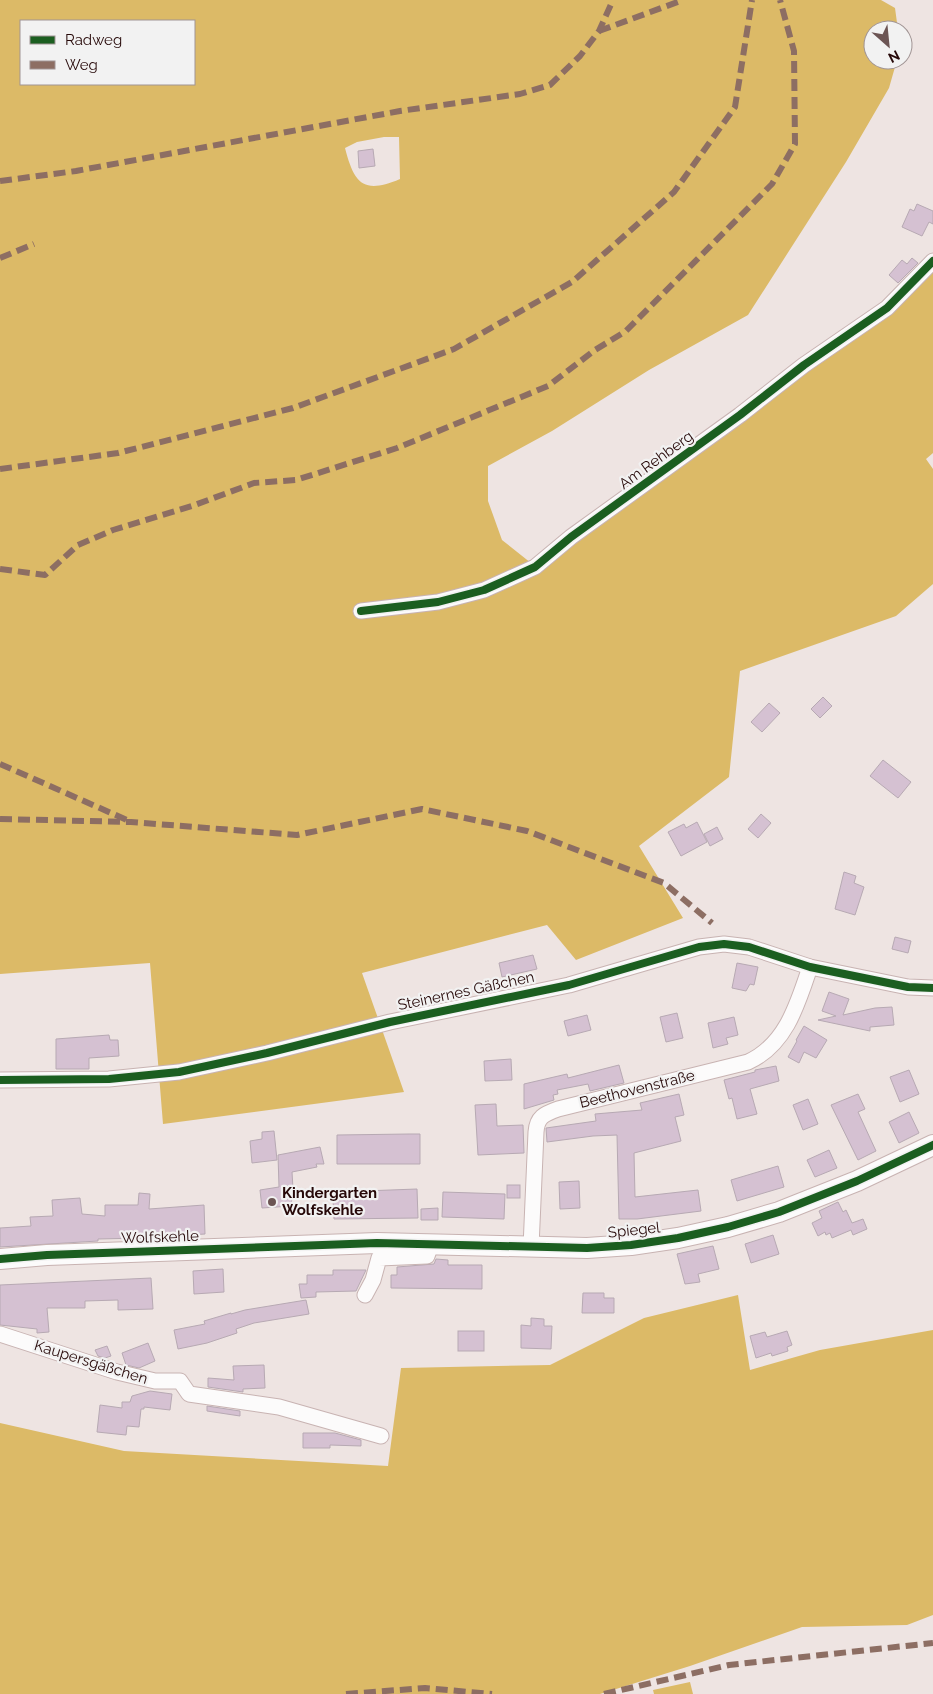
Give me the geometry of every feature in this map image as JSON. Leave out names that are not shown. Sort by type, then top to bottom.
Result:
[{"type":"street","name":"Am Rehberg","points":[[361,611],[438,602],[484,590],[535,567],[571,537],[726,426],[804,365],[887,308],[933,261]]},
{"type":"street","name":"Steinernes Gäßchen","points":[[0,1080],[109,1079],[179,1072],[267,1053],[390,1022],[569,984],[698,947],[724,944],[749,947],[810,967],[908,987],[933,988]]},
{"type":"street","name":"Beethovenstraße","points":[[531,1247],[536,1123],[541,1117],[558,1109],[748,1062],[761,1056],[769,1049],[794,1014],[810,967]]},
{"type":"street","name":"Spiegel","points":[[320,1245],[377,1243],[587,1248],[631,1245],[678,1238],[728,1228],[779,1212],[817,1198],[933,1145]]},
{"type":"street","name":"Wolfskehle","points":[[0,1259],[47,1254],[320,1245]]},
{"type":"street","points":[[365,1295],[373,1280],[379,1258],[427,1256],[431,1245]]},
{"type":"street","name":"Kaupersgäßchen","points":[[0,1334],[117,1372],[155,1381],[180,1381],[189,1394],[280,1407],[381,1436]]},
{"type":"shaded area","points":[[0,0],[881,0],[895,8],[897,20],[863,20],[863,70],[894,70],[889,88],[846,162],[748,315],[649,370],[552,431],[488,466],[488,501],[502,540],[536,567],[887,308],[933,261],[933,453],[926,459],[933,469],[933,584],[896,616],[740,671],[729,777],[639,846],[683,918],[576,960],[547,925],[362,973],[404,1092],[163,1124],[150,963],[0,974]],"holes":[[[384,137],[399,137],[400,179],[377,186],[362,183],[352,170],[345,148],[357,142]]]},
{"type":"shaded area","points":[[738,1295],[750,1370],[820,1350],[933,1330],[933,1615],[907,1625],[802,1627],[690,1666],[600,1694],[0,1694],[0,1423],[124,1451],[388,1466],[401,1368],[550,1365],[644,1318]]},
{"type":"shaded area","points":[[690,1682],[693,1694],[654,1694],[653,1690]]},
{"type":"building","points":[[373,149],[375,166],[359,168],[358,151]]},
{"type":"building","points":[[917,204],[933,211],[933,224],[929,222],[922,236],[902,227],[910,209],[914,211]]},
{"type":"building","points":[[912,258],[918,263],[898,283],[889,275],[902,260],[907,264]]},
{"type":"building","points":[[823,697],[832,706],[820,718],[811,709]]},
{"type":"building","points":[[769,703],[780,713],[762,732],[751,722]]},
{"type":"building","points":[[883,760],[911,782],[898,798],[870,776]]},
{"type":"building","points":[[761,814],[771,823],[758,838],[748,829]]},
{"type":"building","points":[[697,822],[707,842],[681,856],[668,832],[684,824],[686,828]]},
{"type":"building","points":[[717,827],[723,839],[710,846],[704,834]]},
{"type":"building","points":[[844,872],[856,876],[854,883],[864,887],[855,915],[835,909]]},
{"type":"building","points":[[895,937],[911,941],[908,953],[892,949]]},
{"type":"building","points":[[533,955],[537,969],[502,977],[499,963]]},
{"type":"building","points":[[737,963],[758,967],[754,985],[750,984],[746,991],[732,988]]},
{"type":"building","points":[[829,992],[849,999],[843,1015],[875,1008],[892,1007],[894,1025],[870,1027],[870,1031],[818,1020],[836,1016],[822,1011]]},
{"type":"building","points":[[677,1013],[683,1038],[666,1042],[660,1017]]},
{"type":"building","points":[[587,1015],[591,1030],[568,1036],[564,1021]]},
{"type":"building","points":[[734,1017],[738,1035],[726,1038],[728,1044],[713,1048],[708,1023]]},
{"type":"building","points":[[804,1026],[827,1040],[816,1058],[804,1052],[799,1063],[788,1057]]},
{"type":"building","points":[[109,1035],[110,1040],[118,1040],[119,1056],[89,1058],[89,1069],[56,1069],[56,1039]]},
{"type":"building","points":[[511,1059],[512,1080],[485,1081],[484,1061]]},
{"type":"building","points":[[619,1065],[624,1083],[590,1091],[588,1084],[557,1090],[558,1094],[553,1095],[554,1100],[524,1109],[524,1084],[567,1074],[568,1078]]},
{"type":"building","points":[[776,1066],[779,1081],[750,1089],[757,1114],[737,1119],[732,1098],[729,1099],[724,1080],[755,1072],[755,1070]]},
{"type":"building","points":[[909,1070],[919,1094],[900,1102],[890,1077]]},
{"type":"building","points":[[679,1094],[684,1115],[675,1117],[681,1141],[634,1153],[635,1197],[698,1190],[701,1211],[637,1219],[619,1219],[617,1135],[547,1142],[546,1128],[596,1121],[595,1114],[642,1110],[640,1103]]},
{"type":"building","points":[[858,1094],[865,1109],[858,1112],[876,1151],[858,1160],[831,1105]]},
{"type":"building","points":[[808,1099],[818,1124],[803,1130],[793,1105]]},
{"type":"building","points":[[496,1104],[497,1126],[523,1125],[524,1153],[478,1155],[475,1105]]},
{"type":"building","points":[[909,1112],[919,1133],[899,1143],[889,1122]]},
{"type":"building","points":[[274,1131],[277,1160],[252,1163],[250,1141],[262,1139],[262,1132]]},
{"type":"building","points":[[420,1134],[420,1164],[337,1164],[337,1135]]},
{"type":"building","points":[[320,1147],[324,1164],[316,1164],[317,1167],[292,1172],[291,1206],[262,1208],[260,1190],[279,1187],[278,1155]]},
{"type":"building","points":[[829,1150],[837,1168],[815,1177],[807,1160]]},
{"type":"building","points":[[778,1166],[784,1187],[737,1201],[731,1180]]},
{"type":"building","points":[[579,1181],[580,1208],[560,1209],[559,1182]]},
{"type":"building","points":[[507,1185],[520,1185],[520,1198],[507,1198]]},
{"type":"building","points":[[417,1189],[418,1218],[334,1219],[333,1199],[337,1199],[337,1192]]},
{"type":"building","points":[[443,1192],[505,1194],[504,1219],[442,1217]]},
{"type":"building","points":[[139,1193],[150,1194],[149,1209],[204,1205],[205,1234],[98,1239],[98,1241],[0,1247],[0,1228],[31,1226],[30,1217],[53,1216],[52,1200],[80,1198],[82,1214],[105,1216],[105,1205],[138,1205]]},
{"type":"building","points":[[838,1202],[843,1212],[846,1210],[852,1223],[863,1219],[867,1229],[853,1235],[851,1230],[832,1238],[830,1233],[826,1235],[825,1232],[818,1236],[812,1223],[822,1218],[819,1211]]},
{"type":"building","points":[[438,1208],[438,1220],[421,1220],[421,1209]]},
{"type":"building","points":[[773,1235],[779,1254],[751,1263],[745,1244]]},
{"type":"building","points":[[713,1246],[719,1269],[698,1274],[700,1282],[685,1284],[677,1254]]},
{"type":"building","points":[[436,1259],[448,1260],[448,1265],[482,1265],[482,1289],[391,1288],[391,1275],[397,1275],[397,1267],[434,1264]]},
{"type":"building","points":[[223,1269],[224,1292],[194,1294],[193,1271]]},
{"type":"building","points":[[333,1270],[366,1270],[356,1291],[316,1292],[316,1297],[301,1298],[299,1284],[307,1284],[307,1275],[333,1275]]},
{"type":"building","points":[[151,1278],[153,1309],[118,1310],[118,1300],[85,1301],[85,1308],[47,1308],[49,1332],[37,1333],[37,1329],[0,1325],[0,1285]]},
{"type":"building","points":[[583,1293],[604,1293],[604,1298],[614,1298],[614,1313],[582,1313]]},
{"type":"building","points":[[306,1300],[309,1314],[254,1323],[236,1329],[237,1333],[207,1343],[178,1349],[174,1330],[205,1324],[204,1321],[231,1313]]},
{"type":"building","points":[[531,1318],[544,1319],[544,1326],[552,1326],[551,1349],[521,1348],[521,1325],[531,1326]]},
{"type":"building","points":[[458,1331],[484,1331],[484,1351],[458,1351]]},
{"type":"building","points":[[787,1331],[792,1345],[787,1347],[788,1351],[772,1356],[771,1353],[756,1358],[750,1336],[765,1332],[767,1337]]},
{"type":"building","points":[[148,1343],[155,1361],[139,1368],[126,1365],[122,1353]]},
{"type":"building","points":[[107,1346],[111,1356],[105,1358],[98,1356],[95,1350]]},
{"type":"building","points":[[264,1365],[265,1388],[243,1389],[243,1392],[208,1387],[208,1378],[234,1380],[233,1366]]},
{"type":"building","points":[[150,1391],[172,1394],[170,1410],[144,1407],[144,1409],[141,1409],[139,1427],[127,1426],[126,1435],[97,1432],[100,1405],[122,1408],[122,1402],[130,1402],[132,1396]]},
{"type":"building","points":[[207,1406],[240,1411],[240,1416],[207,1411]]},
{"type":"building","points":[[303,1433],[335,1433],[361,1440],[361,1446],[330,1445],[330,1448],[303,1448]]},
{"type":"marked path","points":[[0,181],[76,171],[400,111],[520,94],[550,85],[580,56],[599,31],[613,0]]},
{"type":"marked path","points":[[599,31],[683,0]]},
{"type":"marked path","points":[[0,469],[118,453],[293,408],[454,349],[572,282],[674,192],[735,107],[752,0]]},
{"type":"marked path","points":[[0,569],[45,575],[78,545],[113,530],[192,506],[254,483],[296,480],[397,448],[548,386],[595,350],[626,331],[772,184],[795,144],[794,51],[780,0]]},
{"type":"marked path","points":[[0,258],[34,244]]},
{"type":"marked path","points":[[0,764],[127,820]]},
{"type":"marked path","points":[[0,819],[131,822],[297,835],[422,809],[527,831],[664,883],[712,923]]},
{"type":"marked path","points":[[604,1694],[729,1665],[933,1643]]},
{"type":"marked path","points":[[346,1694],[425,1688],[492,1694]]},
{"type":"cycle path","points":[[361,611],[438,602],[484,590],[535,567],[571,537],[740,415],[804,365],[887,308],[933,261]]},
{"type":"cycle path","points":[[0,1080],[109,1079],[179,1072],[267,1053],[390,1022],[569,985],[699,947],[724,944],[749,947],[810,967],[908,987],[933,988]]},
{"type":"cycle path","points":[[0,1259],[47,1255],[377,1243],[587,1248],[631,1245],[678,1238],[728,1227],[779,1212],[857,1181],[933,1145]]},
{"type":"place","name":"Kindergarten Wolfskehle","points":[[272,1202]]}]
